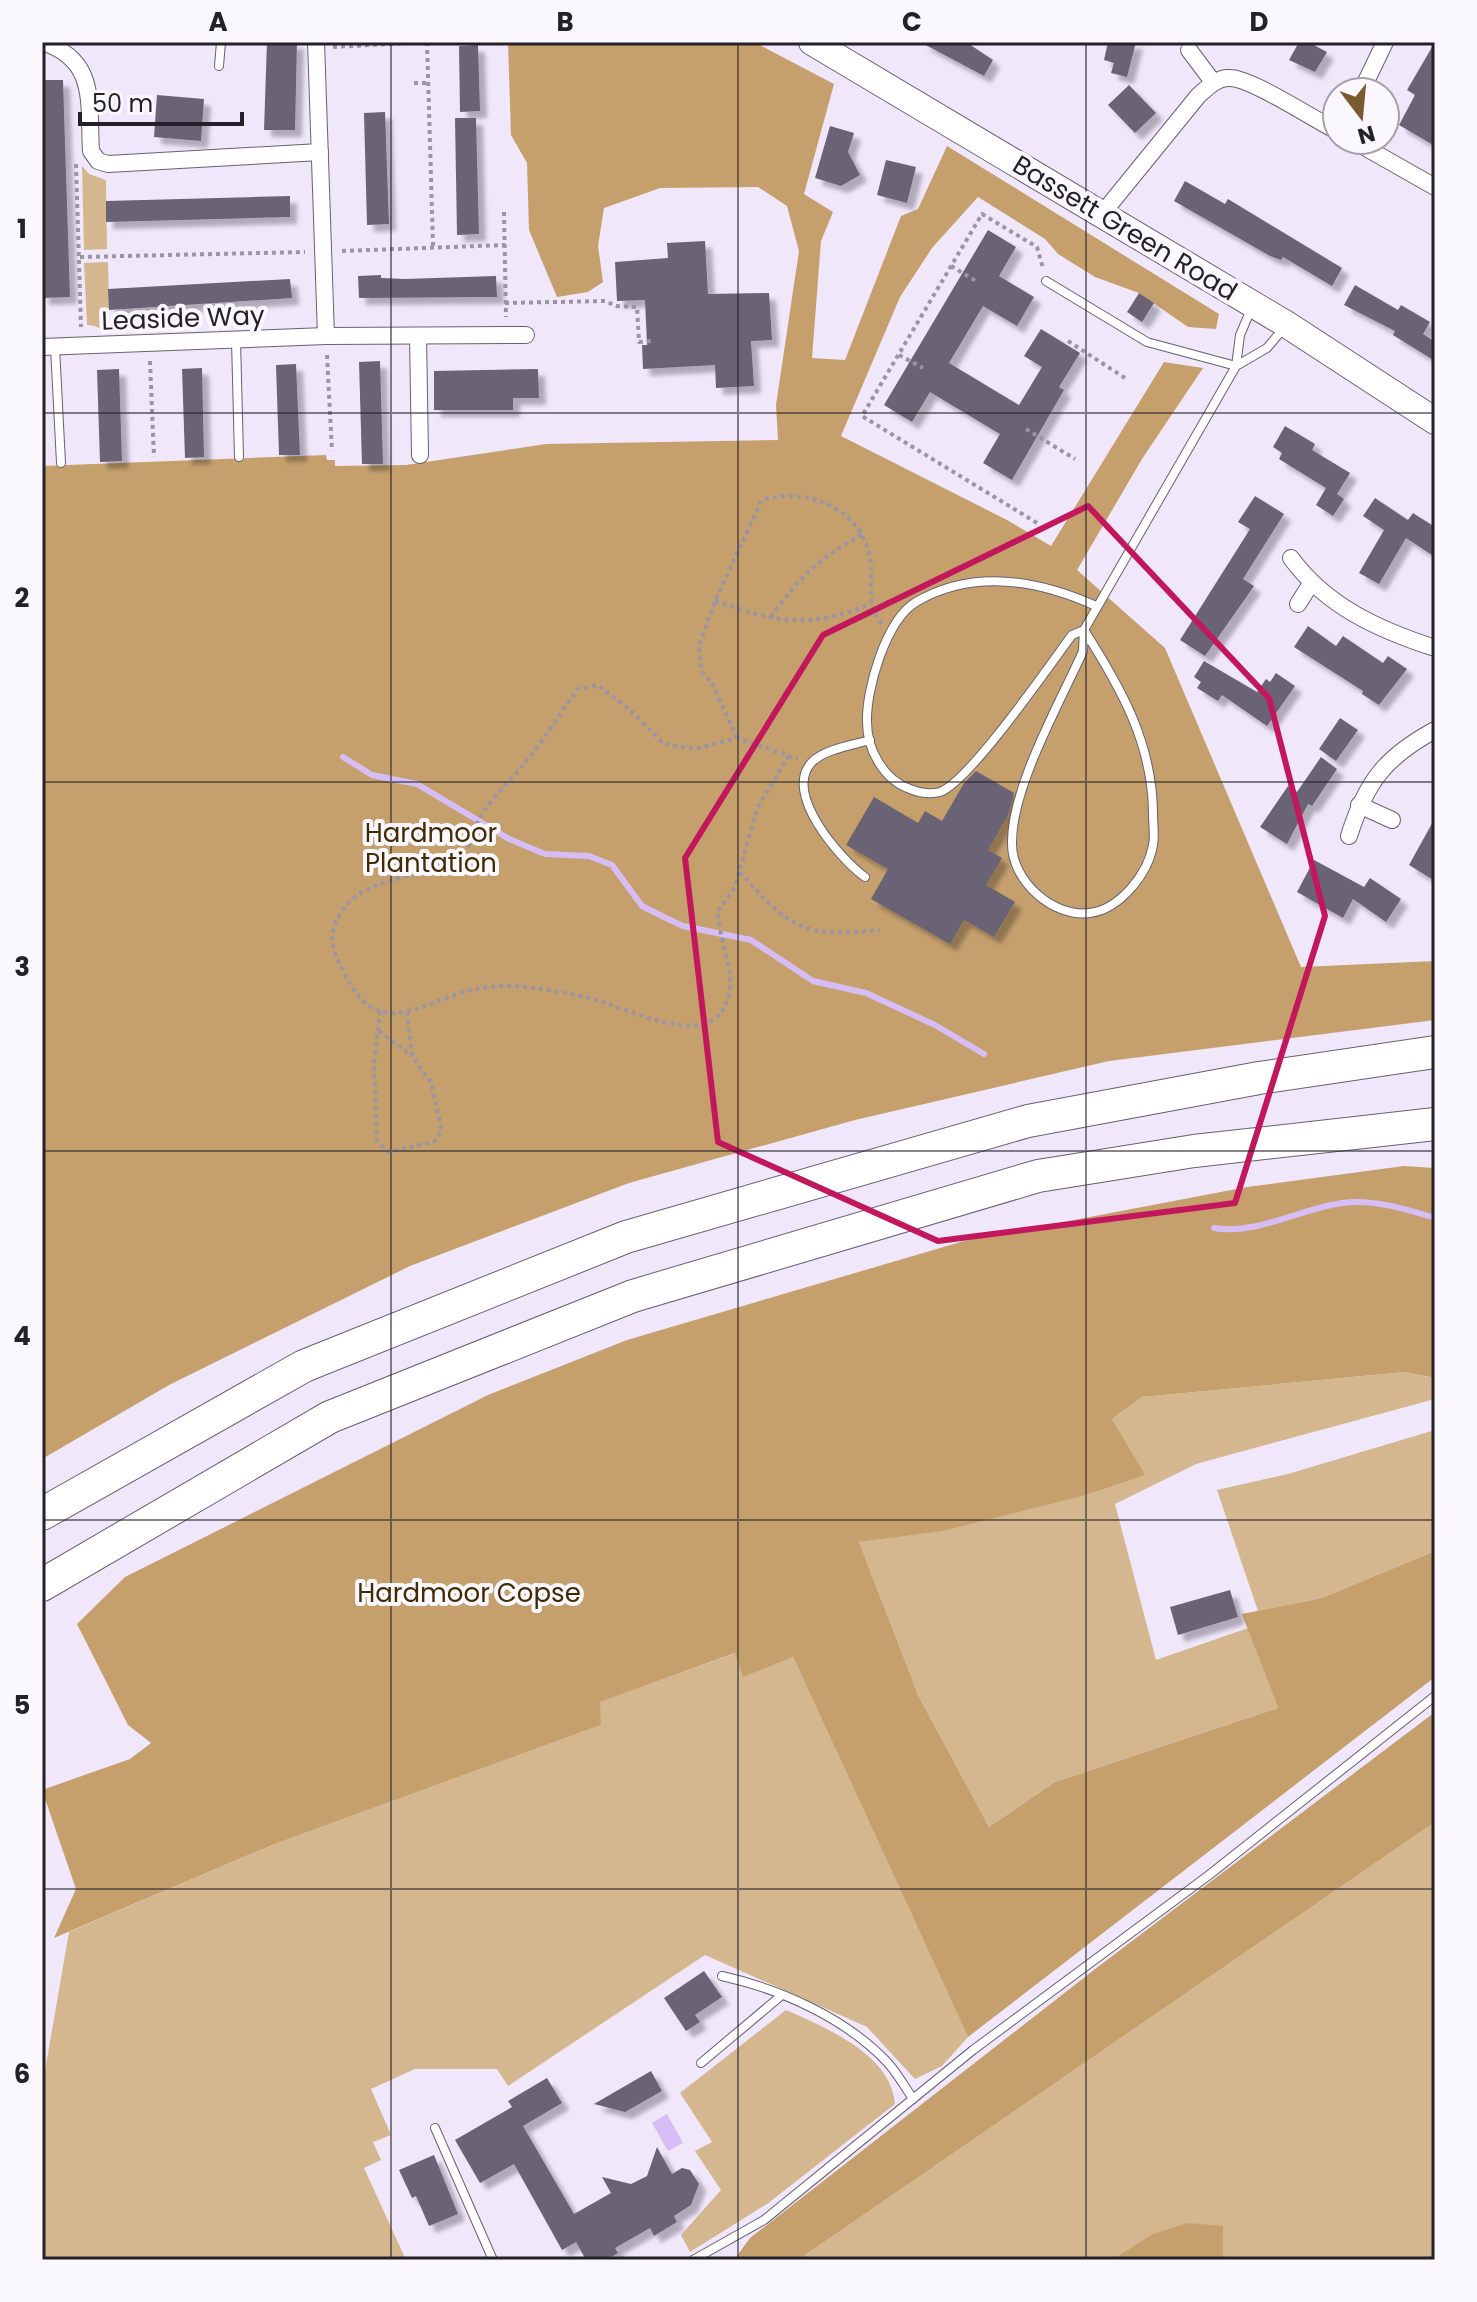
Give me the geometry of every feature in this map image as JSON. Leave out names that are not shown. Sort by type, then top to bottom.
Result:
[{"type":"highway","points":[[42,1514],[304,1366],[626,1237],[1028,1121],[1259,1078],[1435,1052]]},
{"type":"highway","points":[[1259,1078],[1435,1069]]},
{"type":"highway","points":[[42,1585],[330,1417],[633,1296],[1038,1176],[1194,1151],[1435,1124]]},
{"type":"main road","name":"Bassett Green Road","points":[[812,42],[847,50],[1102,214],[1286,324],[1435,421]]},
{"type":"street","points":[[42,42],[57,47],[82,68],[87,81],[91,151],[98,161],[108,164],[320,152]]},
{"type":"street","points":[[1369,76],[1385,42]]},
{"type":"street","points":[[316,45],[326,336]]},
{"type":"street","points":[[1189,50],[1213,82]]},
{"type":"street","points":[[1102,214],[1198,96],[1213,82],[1230,78],[1248,83],[1321,122]]},
{"type":"street","points":[[1380,156],[1435,187]]},
{"type":"street","name":"Leaside Way","points":[[48,347],[326,336],[526,335]]},
{"type":"street","points":[[418,336],[420,455]]},
{"type":"street","points":[[1291,558],[1310,585],[1343,608],[1435,648]]},
{"type":"street","points":[[1298,604],[1310,585]]},
{"type":"street","points":[[1349,836],[1359,805],[1375,776],[1395,754],[1435,730]]},
{"type":"street","points":[[1359,805],[1392,820]]},
{"type":"lane","points":[[219,66],[221,42]]},
{"type":"lane","points":[[1046,281],[1147,342],[1236,366],[1267,348],[1286,324]]},
{"type":"lane","points":[[1084,630],[1114,677],[1138,728],[1148,757],[1153,804],[1153,846],[1135,884],[1118,901],[1091,913],[1062,910],[1038,895],[1018,874],[1012,845],[1029,770],[1083,651],[1084,630],[1096,606],[1236,366],[1240,335],[1253,304]]},
{"type":"lane","points":[[236,340],[239,457]]},
{"type":"lane","points":[[48,347],[61,463]]},
{"type":"lane","points":[[1084,630],[1072,635],[968,769],[942,791],[926,794],[892,779],[878,762],[866,721],[879,660],[889,632],[914,603],[950,589],[989,580],[1021,581],[1058,589],[1096,606]]},
{"type":"lane","points":[[865,877],[842,861],[810,809],[805,773],[812,762],[823,755],[870,740]]},
{"type":"lane","points":[[693,2260],[764,2220],[913,2099],[1209,1875],[1435,1696]]},
{"type":"lane","points":[[722,1976],[763,1986],[847,2029],[888,2063],[913,2099]]},
{"type":"lane","points":[[701,2063],[782,1995]]},
{"type":"lane","points":[[435,2128],[493,2260]]},
{"type":"path","points":[[316,45],[427,42],[433,246]]},
{"type":"path","points":[[414,83],[428,83]]},
{"type":"path","points":[[76,150],[82,346]]},
{"type":"path","points":[[504,212],[506,336]]},
{"type":"path","points":[[1037,523],[862,416],[982,214],[1037,247],[1046,281]]},
{"type":"path","points":[[80,257],[505,245]]},
{"type":"path","points":[[951,266],[976,281]]},
{"type":"path","points":[[505,303],[605,301],[616,306],[637,307],[639,342],[651,341]]},
{"type":"path","points":[[326,336],[332,451]]},
{"type":"path","points":[[1068,341],[1125,378]]},
{"type":"path","points":[[149,343],[154,457]]},
{"type":"path","points":[[899,355],[923,368]]},
{"type":"path","points":[[1026,429],[1075,459]]},
{"type":"path","points":[[737,738],[699,660],[703,632],[715,601],[762,500],[783,494],[823,502],[846,515],[862,535],[870,558],[871,604],[877,619],[889,632]]},
{"type":"path","points":[[771,618],[813,565],[833,549],[862,535]]},
{"type":"path","points":[[715,601],[771,618],[819,621],[871,604]]},
{"type":"path","points":[[789,756],[757,808],[735,887],[718,911],[731,994],[719,1015],[700,1026],[678,1025],[593,999],[503,986],[464,991],[407,1013],[380,1011],[350,985],[334,954],[334,928],[341,912],[352,899],[373,886],[460,856],[468,848],[482,813],[528,759],[578,689],[597,685],[614,696],[664,744],[695,749],[737,738],[812,762]]},
{"type":"path","points":[[740,872],[777,910],[805,930],[840,935],[880,930]]},
{"type":"path","points":[[378,1030],[412,1056],[431,1082],[441,1127],[438,1138],[388,1152],[377,1141],[374,1064],[380,1011]]},
{"type":"path","points":[[407,1013],[412,1056]]},
{"type":"highlighted area","points":[[1088,506],[1269,698],[1325,916],[1235,1203],[938,1241],[718,1142],[685,858],[823,635]]},
{"type":"shaded area","points":[[82,166],[89,174],[106,180],[107,249],[84,250]]},
{"type":"shaded area","points":[[108,262],[110,330],[87,325],[84,263]]},
{"type":"shaded area","points":[[1405,1372],[1435,1378],[1435,1399],[1196,1464],[1115,1504],[1156,1660],[1248,1628],[1278,1708],[1055,1782],[989,1827],[919,1697],[859,1542],[1003,1515],[1144,1475],[1112,1419],[1142,1397]]},
{"type":"shaded area","points":[[1435,1430],[1435,1551],[1322,1598],[1258,1611],[1217,1490],[1288,1474]]},
{"type":"shaded area","points":[[736,1653],[793,1657],[968,2037],[942,2066],[915,2079],[867,2027],[705,1955],[508,2086],[497,2069],[415,2069],[371,2089],[391,2135],[373,2142],[381,2160],[364,2168],[406,2260],[42,2260],[42,2088],[69,1932],[272,1845],[601,1725],[599,1702]]},
{"type":"shaded area","points":[[1435,1822],[1435,2260],[798,2260]]},
{"type":"shaded area","points":[[786,2010],[837,2034],[869,2057],[891,2087],[895,2104],[767,2204],[690,2252],[681,2235],[721,2190],[695,2151],[712,2142],[680,2093]]},
{"type":"shaded area","points":[[667,2114],[683,2143],[668,2151],[652,2123]]},
{"type":"green space","name":"Hardmoor Plantation","points":[[508,42],[754,42],[834,84],[804,194],[833,212],[821,241],[812,358],[845,360],[901,216],[918,209],[947,146],[1219,314],[1216,329],[1188,327],[1139,293],[1095,277],[1058,254],[1045,239],[978,197],[932,248],[900,297],[841,436],[1007,520],[1051,546],[1164,362],[1203,368],[1142,459],[1077,570],[1165,648],[1301,967],[1435,961],[1435,1020],[1109,1061],[855,1120],[629,1183],[410,1266],[169,1385],[42,1459],[42,466],[326,455],[327,460],[335,460],[335,466],[406,465],[546,444],[778,440],[776,405],[799,251],[787,206],[758,187],[660,188],[604,208],[598,246],[603,282],[588,292],[557,297],[529,230],[527,163],[511,135]]},
{"type":"green space","name":"Hardmoor Copse","points":[[1404,1166],[1435,1168],[1435,1378],[1405,1372],[1142,1397],[1112,1419],[1145,1475],[1082,1496],[942,1531],[859,1542],[919,1697],[989,1827],[1055,1782],[1278,1708],[1242,1614],[1322,1598],[1435,1551],[1435,1677],[968,2037],[793,1657],[743,1677],[735,1653],[600,1702],[601,1725],[272,1845],[54,1938],[76,1889],[42,1790],[130,1759],[151,1743],[128,1725],[77,1624],[125,1577],[488,1395],[627,1340],[964,1241],[1247,1187]]},
{"type":"green space","points":[[1435,1712],[1435,1822],[798,2260],[734,2260],[750,2238],[1099,1966]]},
{"type":"green space","points":[[1188,2223],[1223,2226],[1223,2259],[1112,2260],[1153,2234]]},
{"type":"building","points":[[267,42],[297,42],[295,130],[264,130]]},
{"type":"building","points":[[920,42],[966,42],[993,60],[984,76]]},
{"type":"building","points":[[1108,42],[1136,42],[1127,77],[1111,73],[1114,63],[1104,60]]},
{"type":"building","points":[[1299,42],[1308,42],[1327,52],[1315,72],[1289,60]]},
{"type":"building","points":[[1435,42],[1435,146],[1401,126],[1415,95],[1407,90]]},
{"type":"building","points":[[478,45],[480,111],[460,112],[459,46]]},
{"type":"building","points":[[42,80],[63,80],[70,297],[42,298]]},
{"type":"building","points":[[1129,85],[1156,113],[1135,133],[1108,105]]},
{"type":"building","points":[[157,95],[204,99],[201,141],[154,137]]},
{"type":"building","points":[[385,112],[389,224],[367,225],[364,113]]},
{"type":"building","points":[[455,118],[476,118],[479,234],[457,235]]},
{"type":"building","points":[[830,126],[854,133],[848,152],[860,175],[841,186],[815,178]]},
{"type":"building","points":[[886,160],[916,167],[907,203],[877,195]]},
{"type":"building","points":[[1185,181],[1225,204],[1228,199],[1342,268],[1332,286],[1283,257],[1281,260],[1270,256],[1174,201]]},
{"type":"building","points":[[290,196],[290,217],[106,222],[106,201]]},
{"type":"building","points":[[988,230],[1016,247],[999,276],[1034,297],[1017,326],[983,306],[949,363],[1019,405],[1042,367],[1024,356],[1041,329],[1080,353],[1059,387],[1064,390],[1012,480],[983,463],[1000,434],[930,392],[912,422],[884,405]]},
{"type":"building","points":[[705,241],[708,294],[769,293],[772,340],[751,341],[754,386],[716,388],[715,365],[643,369],[642,345],[647,345],[645,300],[617,301],[615,262],[668,258],[667,243]]},
{"type":"building","points":[[381,275],[381,278],[405,279],[496,276],[497,297],[359,298],[358,276]]},
{"type":"building","points":[[290,279],[292,298],[109,310],[108,289]]},
{"type":"building","points":[[1355,285],[1398,310],[1401,305],[1430,322],[1423,334],[1435,342],[1435,361],[1393,335],[1395,331],[1344,305]]},
{"type":"building","points":[[1139,293],[1154,303],[1142,322],[1127,312]]},
{"type":"building","points":[[380,361],[383,464],[362,464],[359,362]]},
{"type":"building","points":[[296,364],[300,455],[279,455],[276,365]]},
{"type":"building","points":[[202,368],[204,457],[185,458],[182,369]]},
{"type":"building","points":[[119,369],[122,461],[100,462],[97,370]]},
{"type":"building","points":[[538,369],[539,398],[513,398],[513,410],[434,410],[434,371]]},
{"type":"building","points":[[1285,426],[1315,444],[1312,450],[1350,473],[1337,494],[1344,499],[1333,516],[1316,505],[1326,488],[1279,459],[1282,453],[1273,447]]},
{"type":"building","points":[[1255,496],[1284,514],[1243,579],[1254,586],[1205,656],[1180,640],[1250,529],[1238,522]]},
{"type":"building","points":[[1375,498],[1408,520],[1413,513],[1435,527],[1435,557],[1406,538],[1379,584],[1359,573],[1384,530],[1363,516]]},
{"type":"building","points":[[1308,626],[1336,646],[1343,636],[1383,663],[1388,656],[1407,669],[1379,705],[1362,694],[1363,691],[1294,647]]},
{"type":"building","points":[[1204,661],[1257,692],[1266,679],[1270,682],[1276,673],[1295,686],[1267,726],[1222,695],[1218,701],[1197,688],[1201,682],[1194,677]]},
{"type":"building","points":[[1340,718],[1358,730],[1336,761],[1319,749]]},
{"type":"building","points":[[1321,757],[1337,769],[1312,806],[1308,804],[1287,844],[1260,827],[1288,786],[1297,792]]},
{"type":"building","points":[[976,771],[1014,793],[1008,815],[988,850],[1002,858],[986,885],[1015,902],[994,937],[964,920],[950,944],[871,899],[888,869],[846,845],[874,797],[918,823],[925,811],[942,821],[964,783]]},
{"type":"building","points":[[1435,818],[1435,881],[1409,865]]},
{"type":"building","points":[[1314,860],[1364,887],[1370,878],[1401,899],[1386,922],[1353,899],[1343,918],[1297,892]]},
{"type":"building","points":[[1230,1590],[1238,1617],[1178,1635],[1170,1607]]},
{"type":"building","points":[[704,1971],[722,1997],[695,2015],[700,2022],[686,2031],[664,1998]]},
{"type":"building","points":[[651,2071],[662,2091],[625,2112],[594,2104]]},
{"type":"building","points":[[547,2078],[562,2103],[523,2126],[574,2214],[611,2193],[602,2177],[631,2184],[647,2176],[657,2147],[672,2174],[682,2168],[690,2170],[699,2184],[691,2205],[674,2216],[677,2222],[654,2236],[650,2228],[615,2248],[618,2253],[606,2260],[586,2260],[576,2242],[562,2250],[514,2164],[480,2183],[455,2140],[512,2107],[508,2101]]},
{"type":"building","points":[[434,2155],[458,2214],[429,2226],[416,2196],[412,2198],[399,2170]]},
{"type":"waterway","points":[[343,757],[372,775],[417,784],[509,839],[545,854],[589,856],[612,865],[642,906],[683,926],[751,940],[813,981],[866,993],[935,1025],[984,1054]]},
{"type":"waterway","points":[[1214,1228],[1247,1228],[1326,1206],[1354,1202],[1389,1206],[1435,1218]]}]
